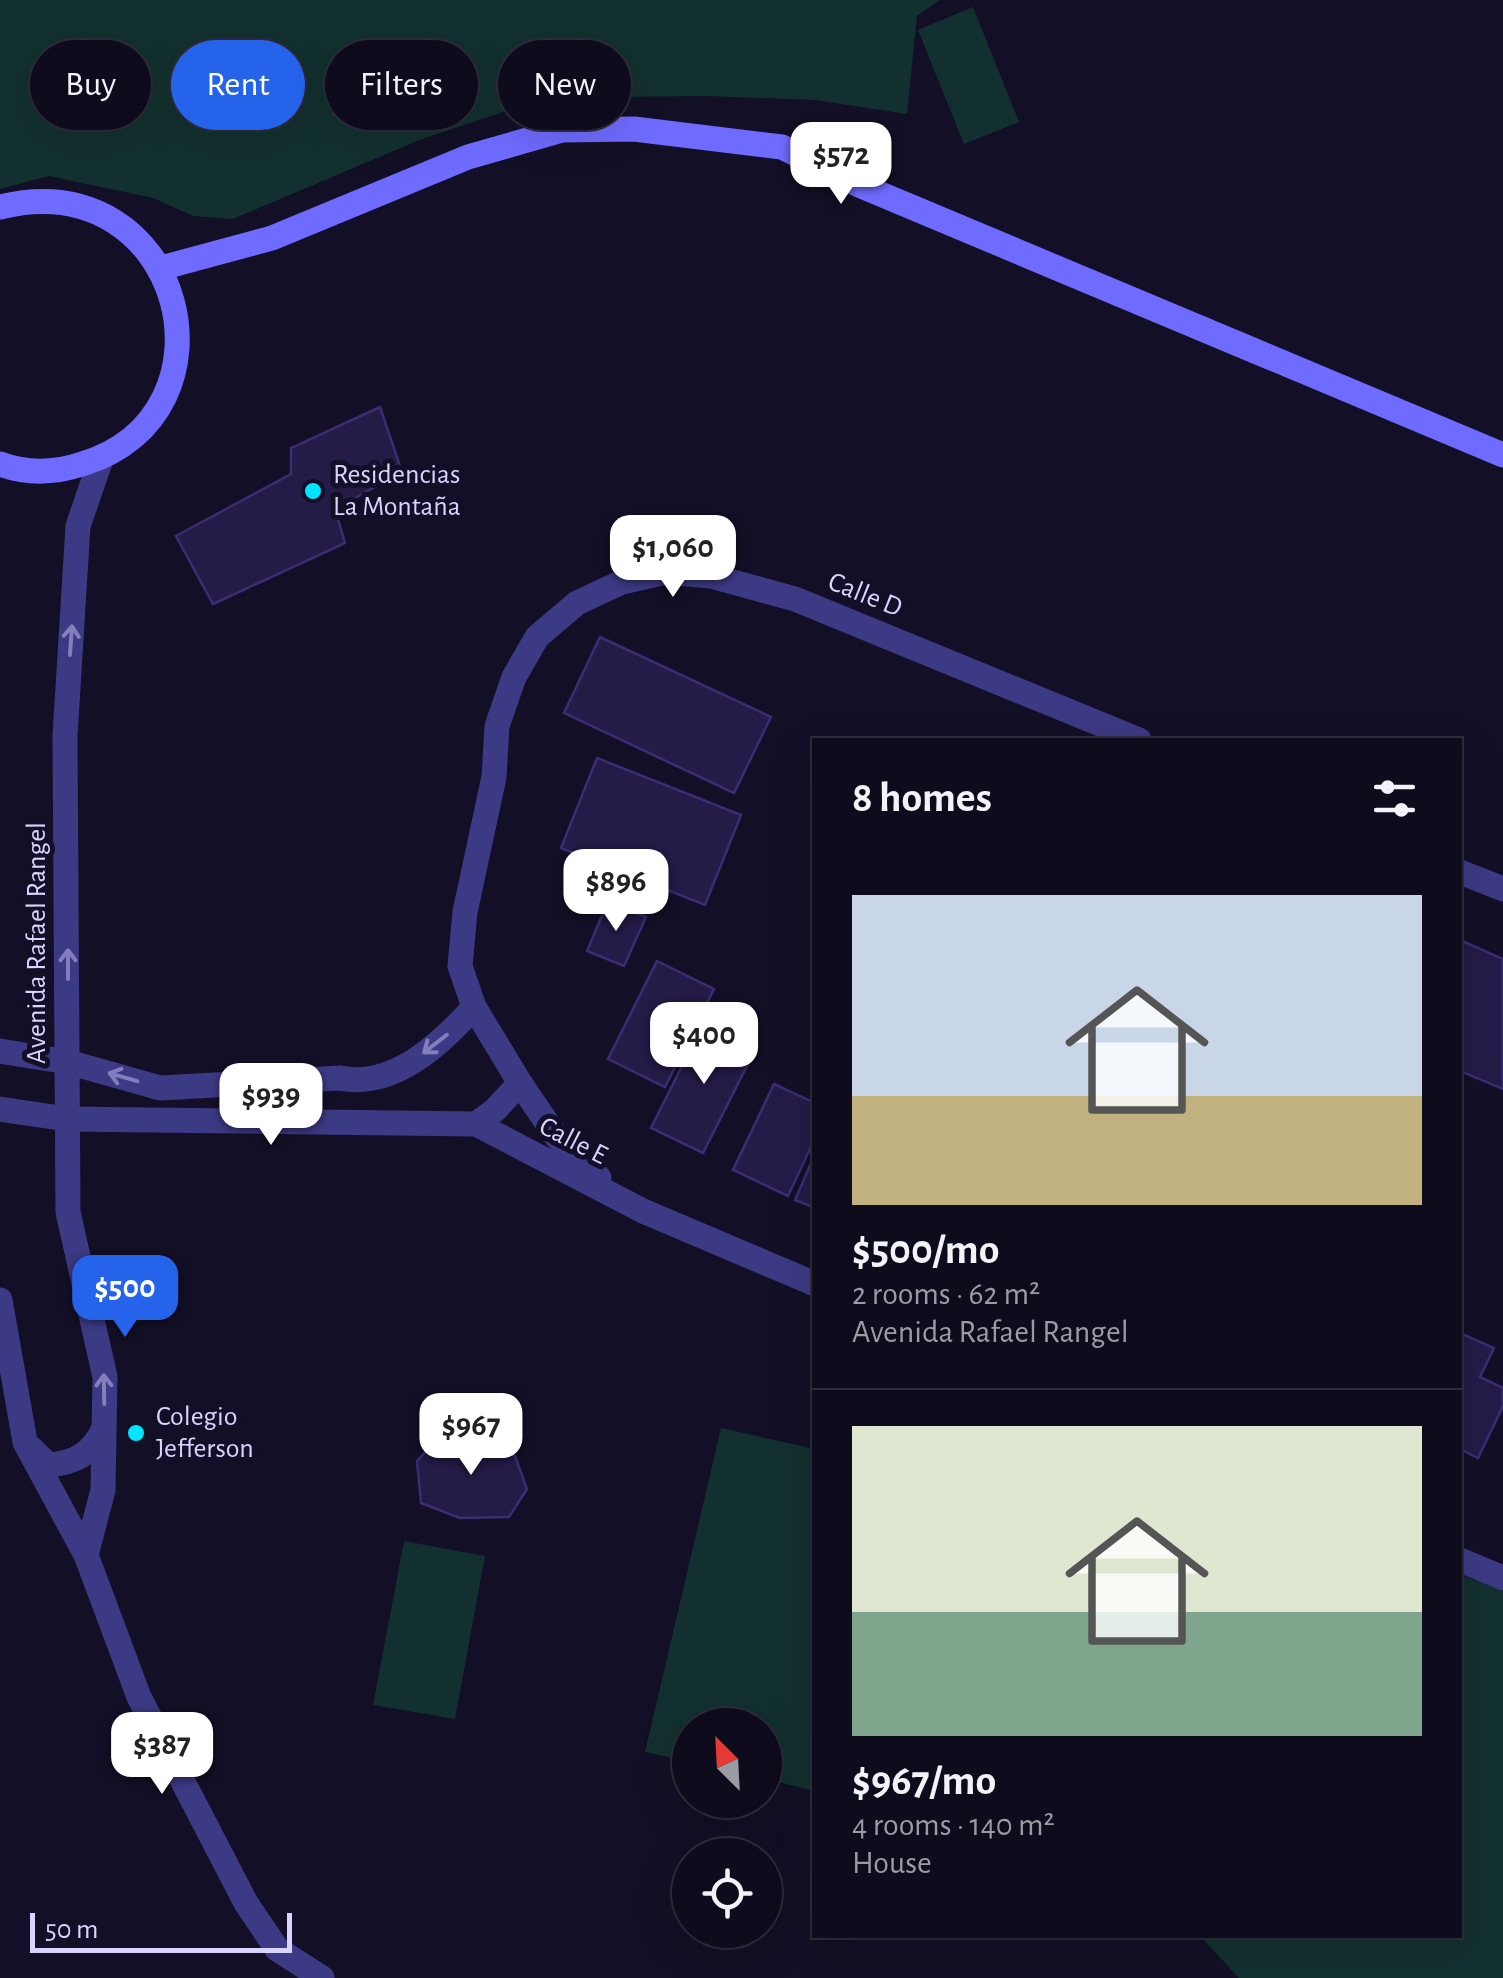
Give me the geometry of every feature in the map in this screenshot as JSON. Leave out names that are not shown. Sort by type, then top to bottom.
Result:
[{"type":"street","points":[[161,268],[272,238],[468,157],[562,130],[634,129],[710,136],[782,146],[860,185],[1503,454]]},
{"type":"street","points":[[0,208],[29,200],[68,202],[105,215],[137,237],[161,268],[176,310],[177,354],[164,397],[138,433],[101,458],[60,471],[18,470],[0,464]]},
{"type":"street","name":"Avenida Rafael Rangel","points":[[86,1555],[103,1490],[105,1377],[68,1212],[65,736],[78,526],[101,458]]},
{"type":"street","name":"Calle D","points":[[520,1083],[474,1007],[460,966],[465,912],[494,777],[498,726],[514,677],[537,636],[577,603],[622,582],[666,572],[711,576],[795,599],[1134,738]]},
{"type":"street","points":[[1462,873],[1503,889]]},
{"type":"street","points":[[0,1051],[68,1062],[160,1088],[340,1078],[358,1082],[404,1068],[439,1042],[474,1007]]},
{"type":"street","points":[[0,1109],[68,1119],[476,1124],[496,1110],[520,1083]]},
{"type":"street","name":"Calle E","points":[[520,1083],[556,1136],[586,1168],[643,1210]]},
{"type":"street","name":"Calle E","points":[[476,1124],[643,1210],[812,1283]]},
{"type":"street","points":[[0,1300],[25,1442],[86,1555],[139,1697],[246,1903],[277,1949],[322,1978]]},
{"type":"street","points":[[25,1442],[48,1465],[66,1464],[81,1458],[99,1440],[104,1428]]},
{"type":"street","points":[[1462,1561],[1503,1578]]},
{"type":"green space","points":[[0,0],[940,0],[917,16],[907,114],[815,100],[631,97],[631,40],[498,40],[498,114],[478,120],[478,40],[325,40],[325,130],[449,130],[233,219],[193,216],[153,198],[49,176],[0,189]]},
{"type":"green space","points":[[973,7],[1019,122],[964,144],[918,30]]},
{"type":"green space","points":[[721,1428],[812,1448],[812,1790],[782,1783],[782,1708],[672,1708],[672,1758],[645,1752]]},
{"type":"green space","points":[[404,1541],[485,1556],[455,1719],[373,1705]]},
{"type":"green space","points":[[1462,1576],[1503,1591],[1503,1978],[1239,1978],[1202,1938],[1462,1938]]},
{"type":"building","name":"Residencias La Montaña","points":[[380,407],[402,472],[335,509],[345,543],[213,604],[176,536],[291,474],[291,448]]},
{"type":"building","points":[[600,637],[771,717],[734,793],[564,713]]},
{"type":"building","points":[[597,758],[741,815],[705,905],[561,848]]},
{"type":"building","points":[[608,901],[646,917],[624,966],[587,951]]},
{"type":"building","points":[[1462,941],[1503,959],[1503,1089],[1462,1072]]},
{"type":"building","points":[[657,961],[714,989],[665,1087],[608,1059]]},
{"type":"building","points":[[705,1020],[757,1046],[703,1153],[651,1128]]},
{"type":"building","points":[[774,1084],[812,1102],[812,1144],[788,1196],[733,1170]]},
{"type":"building","points":[[812,1161],[812,1207],[795,1200]]},
{"type":"building","points":[[1462,1334],[1494,1348],[1480,1377],[1503,1388],[1503,1406],[1478,1458],[1462,1450]]},
{"type":"building","points":[[497,1438],[515,1456],[527,1489],[509,1517],[460,1518],[421,1503],[417,1461],[436,1440]]},
{"type":"place","name":"Residencias La Montaña","points":[[313,491]]},
{"type":"place","name":"Colegio Jefferson","points":[[136,1433]]}]
